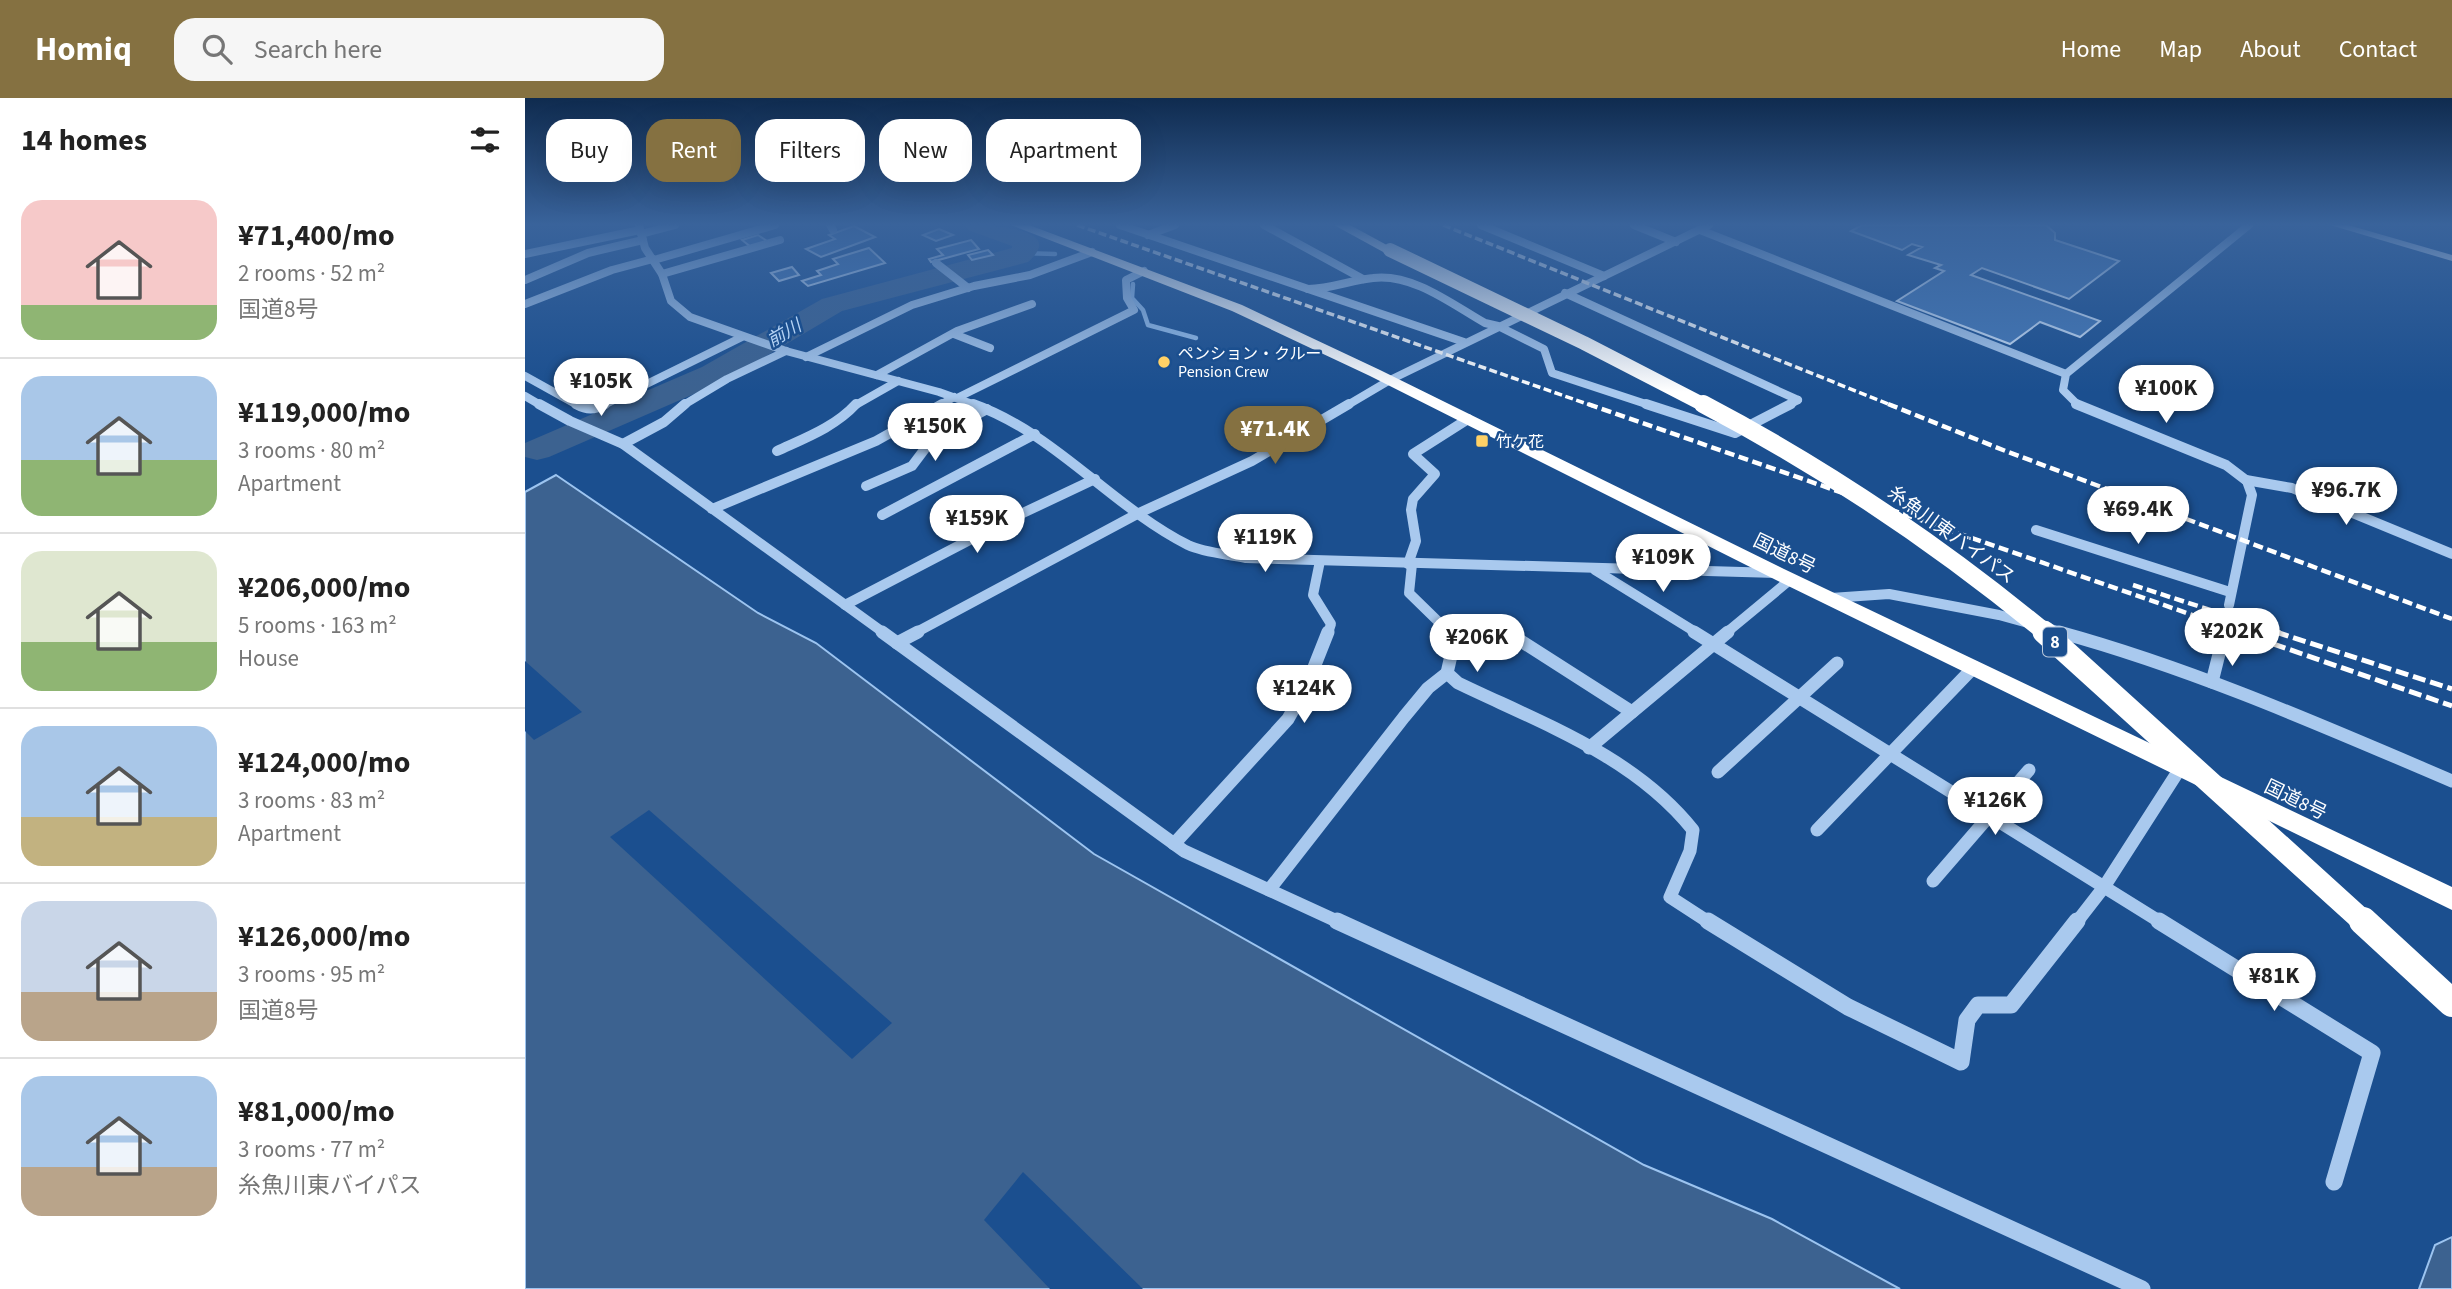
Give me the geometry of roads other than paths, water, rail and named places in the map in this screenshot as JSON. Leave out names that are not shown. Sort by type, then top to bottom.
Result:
[{"type":"highway","name":"国道8号","points":[[1168,281],[1237,308],[1390,380],[1784,576],[2452,899]]},
{"type":"highway","name":"糸魚川東バイパス","points":[[1454,281],[1605,353],[1702,404],[1814,467],[1899,521],[2000,597],[2125,701],[2452,1003]]},
{"type":"street","points":[[525,304],[585,281]]},
{"type":"street","points":[[664,281],[671,301],[690,317],[781,350],[956,397],[987,409],[1035,434],[1139,513],[1190,546],[1246,558],[1784,576]]},
{"type":"street","points":[[959,281],[968,288]]},
{"type":"street","points":[[806,357],[912,305],[1003,281]]},
{"type":"street","points":[[712,509],[876,440],[956,397],[1134,310],[1127,298],[1126,281]]},
{"type":"street","points":[[1283,281],[1464,342]]},
{"type":"street","points":[[1308,289],[1333,289],[1358,281]]},
{"type":"street","points":[[1400,281],[1485,323],[1498,326],[1545,349],[1552,373],[1735,433],[1798,400],[1565,293]]},
{"type":"street","points":[[897,643],[1139,513],[1252,461],[1390,380],[1593,281]]},
{"type":"street","points":[[1829,281],[2066,373]]},
{"type":"street","points":[[2181,281],[2066,373],[2061,381],[2061,389],[2068,398],[2084,409],[2226,466],[2246,480],[2252,489],[2252,495],[2229,605]]},
{"type":"street","points":[[877,375],[957,331],[1033,303]]},
{"type":"street","points":[[954,334],[990,348]]},
{"type":"street","points":[[525,376],[585,409],[594,409],[746,338]]},
{"type":"street","points":[[622,443],[664,422],[683,405],[781,350]]},
{"type":"street","points":[[777,451],[829,426],[845,416],[856,404],[898,381]]},
{"type":"street","points":[[525,396],[570,421],[622,443],[1184,851],[2141,1289]]},
{"type":"street","points":[[866,486],[912,466],[933,438],[987,409]]},
{"type":"street","points":[[1269,890],[1404,717],[1428,688],[1447,673],[1454,642],[1448,628],[1423,609],[1409,593],[1410,564],[1416,541],[1411,510],[1413,499],[1435,474],[1413,454],[1468,419]]},
{"type":"street","points":[[882,515],[1035,434]]},
{"type":"street","points":[[845,605],[1006,520],[1095,479]]},
{"type":"street","points":[[2246,480],[2293,488],[2452,554]]},
{"type":"street","points":[[2036,530],[2230,592]]},
{"type":"street","points":[[1174,844],[1288,719],[1302,698],[1316,670],[1331,624],[1313,595],[1320,561]]},
{"type":"street","points":[[1595,570],[2372,1053],[2334,1182]]},
{"type":"street","points":[[1590,748],[1714,645],[1784,576]]},
{"type":"street","points":[[1831,598],[1889,594],[1999,615],[2132,652],[2452,781]]},
{"type":"street","points":[[1507,632],[1632,712]]},
{"type":"street","points":[[2212,682],[2221,646]]},
{"type":"street","points":[[1718,772],[1837,663]]},
{"type":"street","points":[[1817,830],[1974,667]]},
{"type":"street","points":[[1447,673],[1458,683],[1590,748],[1658,790],[1681,810],[1693,830],[1690,851],[1670,897],[1833,1000],[1912,1042],[1961,1062],[1967,1020],[1978,1005],[2011,1005],[2104,887],[2181,767]]},
{"type":"street","points":[[1933,881],[2029,770]]},
{"type":"water","points":[[556,475],[758,613],[816,643],[1094,854],[1644,1165],[1772,1219],[1900,1289],[525,1289],[525,492]]},
{"type":"water","points":[[2452,1237],[2452,1289],[2419,1289],[2435,1245]]},
{"type":"waterway","name":"前川","points":[[537,450],[713,374],[832,305],[925,281]]},
{"type":"waterway","points":[[1133,284],[1132,298],[1143,310],[1148,325],[1196,338]]},
{"type":"tunnel","points":[[2223,633],[2229,605]]},
{"type":"tunnel","points":[[2221,646],[2224,632]]},
{"type":"railway","points":[[1235,281],[1593,406]]},
{"type":"railway","points":[[1581,281],[1893,406]]},
{"type":"railway","points":[[1588,404],[2244,633]]},
{"type":"railway","points":[[1888,404],[1893,406]]},
{"type":"railway","points":[[1893,406],[2452,619]]},
{"type":"railway","points":[[2133,585],[2281,633]]},
{"type":"railway","points":[[2239,632],[2452,706]]},
{"type":"railway","points":[[2276,632],[2452,689]]},
{"type":"place","name":"ペンション・クルー Pension Crew","points":[[1164,362]]},
{"type":"place","name":"竹ケ花","points":[[1482,441]]}]
